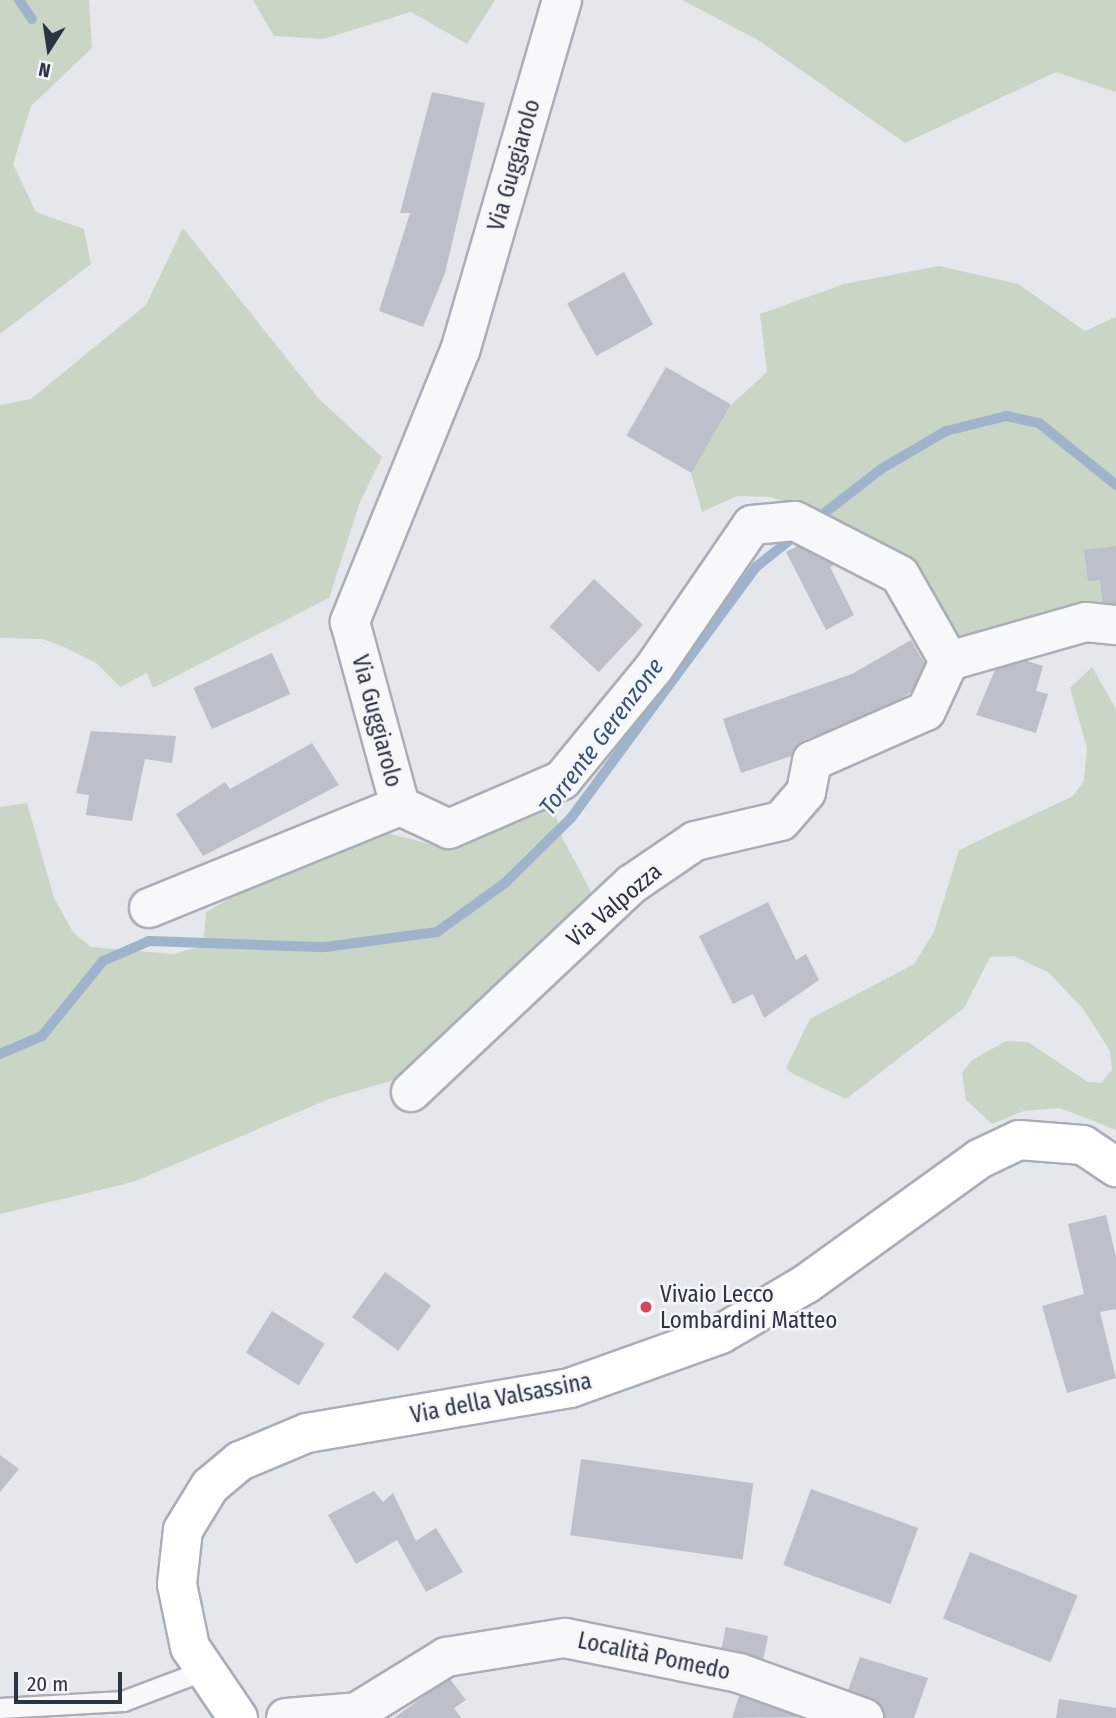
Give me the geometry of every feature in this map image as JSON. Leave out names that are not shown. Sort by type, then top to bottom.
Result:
[{"type":"main road","name":"Via della Valsassina","points":[[238,1718],[202,1671],[180,1608],[183,1530],[210,1486],[253,1453],[316,1431],[570,1388],[701,1342],[754,1318],[979,1159],[1019,1140],[1083,1145],[1116,1167]]},
{"type":"street","name":"Via Guggiarolo","points":[[562,0],[461,348],[350,622],[400,806],[449,829],[562,779],[654,667],[752,524],[795,521],[900,575],[950,661]]},
{"type":"street","points":[[950,661],[1086,622],[1116,625]]},
{"type":"street","name":"Via Valpozza","points":[[411,1092],[632,884],[695,842],[781,821],[806,792],[812,761],[926,711],[950,661]]},
{"type":"street","points":[[149,908],[400,806]]},
{"type":"street","name":"Località Pomedo","points":[[286,1718],[357,1712],[446,1657],[565,1638],[739,1673],[864,1718]]},
{"type":"lane","points":[[0,1708],[123,1702],[202,1671]]},
{"type":"green space","points":[[0,0],[89,0],[92,48],[31,106],[13,164],[36,212],[84,229],[91,264],[0,334]]},
{"type":"green space","points":[[253,0],[495,0],[467,44],[411,12],[323,39],[274,36]]},
{"type":"green space","points":[[682,0],[1116,0],[1116,92],[1056,72],[905,143],[758,40]]},
{"type":"green space","points":[[183,228],[319,399],[382,457],[360,502],[329,598],[153,688],[147,673],[120,687],[96,663],[64,647],[43,639],[0,638],[0,405],[31,399],[146,305]]},
{"type":"green space","points":[[939,266],[1018,284],[1085,331],[1116,317],[1116,625],[958,639],[908,559],[886,545],[771,497],[737,496],[702,512],[691,473],[731,405],[767,372],[760,314],[844,284]]},
{"type":"green space","points":[[1092,667],[1116,709],[1116,1130],[1060,1108],[1024,1111],[992,1124],[966,1100],[962,1073],[972,1060],[1006,1041],[1028,1042],[1088,1082],[1101,1083],[1112,1070],[1110,1051],[1084,1010],[1048,972],[1014,956],[990,957],[964,1008],[846,1099],[793,1074],[786,1068],[810,1019],[914,964],[934,932],[959,850],[1073,796],[1084,781],[1087,748],[1070,688]]},
{"type":"green space","points":[[551,799],[562,837],[597,903],[421,1072],[329,1099],[133,1182],[0,1214],[0,807],[27,803],[54,898],[73,932],[91,947],[173,954],[203,946],[206,912],[264,879],[382,832],[439,846],[470,841]]},
{"type":"building","points":[[432,92],[485,103],[445,273],[423,327],[379,311],[410,213],[400,213]]},
{"type":"building","points":[[624,272],[653,324],[596,356],[567,304]]},
{"type":"building","points":[[666,367],[731,404],[691,473],[626,435]]},
{"type":"building","points":[[814,538],[854,555],[830,567],[854,615],[826,630],[786,552]]},
{"type":"building","points":[[1116,546],[1116,614],[1104,616],[1100,580],[1088,581],[1084,550]]},
{"type":"building","points":[[594,579],[643,625],[599,672],[550,627]]},
{"type":"building","points":[[911,640],[933,678],[873,717],[802,741],[806,751],[741,773],[723,719],[852,674]]},
{"type":"building","points":[[272,653],[290,694],[212,729],[193,688]]},
{"type":"building","points":[[1002,653],[1043,666],[1036,691],[1048,694],[1036,733],[976,715]]},
{"type":"building","points":[[91,731],[176,736],[172,763],[145,759],[132,821],[86,815],[89,795],[76,793]]},
{"type":"building","points":[[312,743],[339,785],[203,856],[176,814],[225,782],[230,789]]},
{"type":"building","points":[[768,902],[796,960],[806,954],[819,980],[764,1018],[753,994],[733,1004],[699,936]]},
{"type":"building","points":[[1106,1215],[1116,1257],[1116,1309],[1100,1312],[1116,1378],[1067,1393],[1042,1306],[1084,1294],[1068,1224]]},
{"type":"building","points":[[385,1272],[431,1306],[398,1351],[352,1317]]},
{"type":"building","points":[[272,1311],[325,1344],[299,1385],[246,1353]]},
{"type":"building","points":[[0,1455],[19,1469],[0,1492]]},
{"type":"building","points":[[581,1459],[753,1483],[743,1559],[570,1535]]},
{"type":"building","points":[[811,1489],[918,1528],[890,1604],[783,1565]]},
{"type":"building","points":[[374,1491],[383,1502],[393,1493],[416,1541],[436,1528],[463,1572],[426,1592],[397,1540],[356,1564],[328,1515]]},
{"type":"building","points":[[970,1552],[1078,1595],[1051,1662],[943,1619]]},
{"type":"building","points":[[726,1627],[768,1636],[760,1673],[718,1664]]},
{"type":"building","points":[[860,1657],[928,1678],[914,1718],[882,1718],[843,1704]]},
{"type":"building","points":[[449,1678],[466,1700],[454,1708],[461,1718],[394,1718]]},
{"type":"building","points":[[744,1680],[816,1717],[732,1718]]},
{"type":"building","points":[[1059,1699],[1116,1708],[1116,1718],[1056,1718]]},
{"type":"waterway","points":[[19,0],[32,19]]},
{"type":"waterway","name":"Torrente Gerenzone","points":[[813,522],[881,469],[946,431],[1006,416],[1039,423],[1116,485]]},
{"type":"waterway","name":"Torrente Gerenzone","points":[[0,1054],[42,1036],[103,961],[149,941],[325,947],[437,932],[505,883],[571,818],[756,567],[800,532]]},
{"type":"place","name":"Vivaio Lecco Lombardini Matteo","points":[[646,1307]]}]
